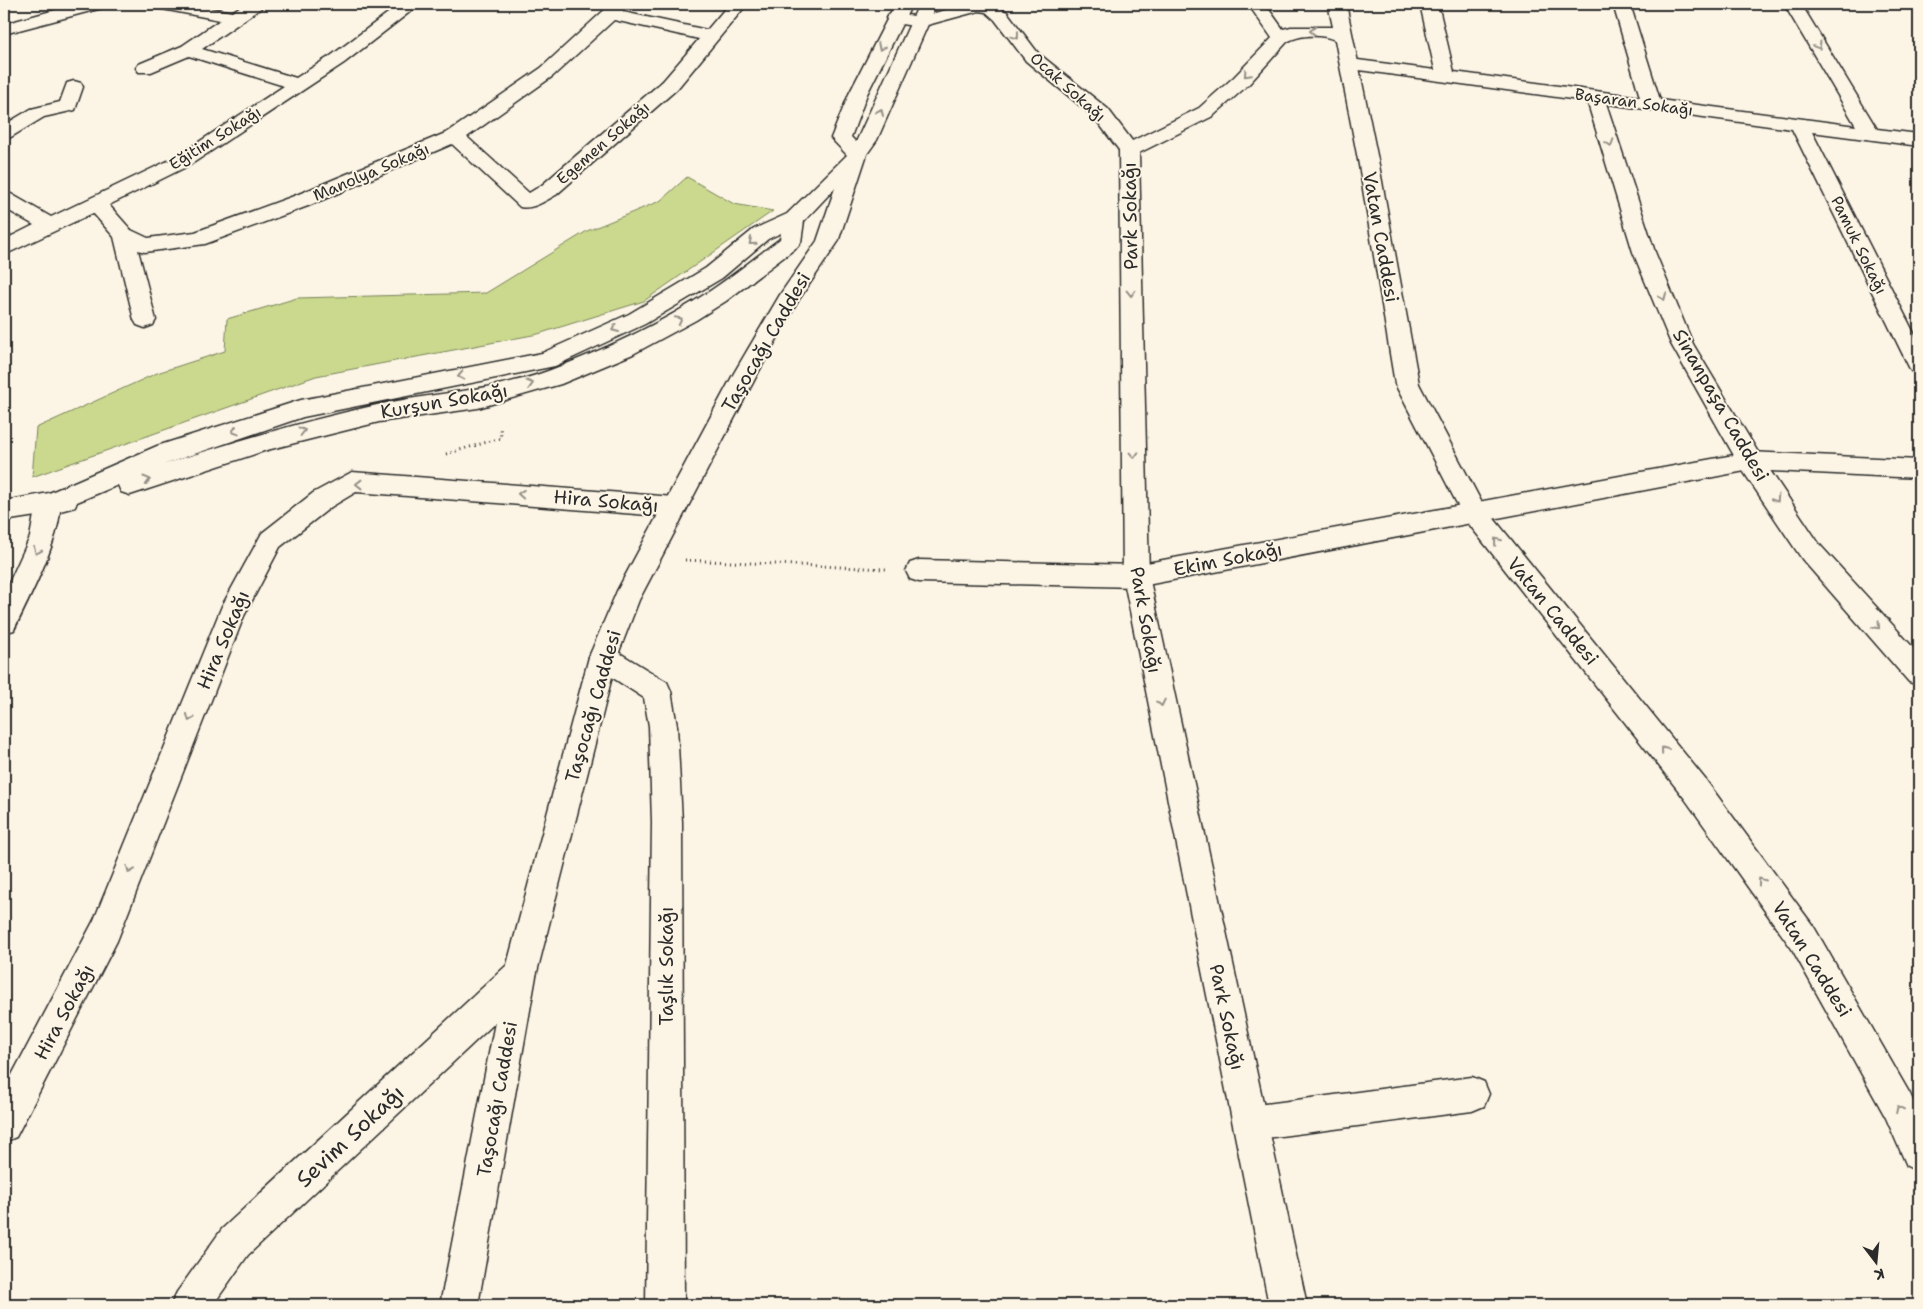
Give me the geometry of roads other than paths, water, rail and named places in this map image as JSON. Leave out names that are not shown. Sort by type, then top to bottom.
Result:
[{"type":"street","points":[[32,4],[36,21]]},
{"type":"street","points":[[4,29],[96,4]]},
{"type":"street","points":[[163,4],[235,18]]},
{"type":"street","points":[[145,68],[188,50],[255,4]]},
{"type":"street","name":"Eğitim Sokağı","points":[[4,248],[183,161],[338,59],[411,4]]},
{"type":"street","name":"Egemen Sokağı","points":[[455,136],[527,202],[549,190],[670,85],[738,4]]},
{"type":"street","name":"Taşocağı Caddesi","points":[[459,1305],[520,976],[603,656],[626,599],[674,507],[789,298],[827,242],[856,154],[868,140],[928,4]]},
{"type":"street","points":[[1256,4],[1281,38]]},
{"type":"street","name":"Vatan Caddesi","points":[[1337,4],[1350,64],[1407,384],[1474,512],[1695,789],[1803,938],[1898,1106],[1919,1154]]},
{"type":"street","points":[[1429,4],[1446,77]]},
{"type":"street","points":[[1622,4],[1652,105]]},
{"type":"street","points":[[1793,4],[1871,134]]},
{"type":"street","name":"Ocak Sokağı","points":[[899,11],[920,22],[979,6],[991,8],[1001,16],[1032,56],[1101,113],[1129,150]]},
{"type":"street","points":[[615,9],[711,36]]},
{"type":"street","name":"Manolya Sokağı","points":[[97,204],[124,235],[145,245],[198,239],[301,201],[455,136],[547,72],[615,9]]},
{"type":"street","points":[[856,154],[841,138],[858,94],[899,11]]},
{"type":"street","name":"Park Sokağı","points":[[1288,1305],[1136,576],[1129,150],[1175,129],[1206,112],[1241,80],[1281,38],[1291,32],[1329,31],[1345,38]]},
{"type":"street","points":[[188,50],[299,84]]},
{"type":"street","name":"Başaran Sokağı","points":[[1350,64],[1919,140]]},
{"type":"street","points":[[4,133],[38,113],[68,106],[74,87]]},
{"type":"street","name":"Sinanpaşa Caddesi","points":[[1595,97],[1644,252],[1682,344],[1750,461],[1811,552],[1919,673]]},
{"type":"street","name":"Pamuk Sokağı","points":[[1799,124],[1919,365]]},
{"type":"street","name":"Kurşun Sokağı","points":[[4,511],[49,504],[147,480],[265,441],[379,413],[478,399],[553,378],[625,348],[688,315],[718,296],[790,242],[794,219],[856,154]]},
{"type":"street","points":[[4,199],[51,226]]},
{"type":"street","points":[[124,235],[145,320]]},
{"type":"street","name":"Ekim Sokağı","points":[[919,571],[1136,576],[1750,461],[1919,469]]},
{"type":"street","name":"Hira Sokağı","points":[[7,1112],[106,930],[231,614],[271,540],[322,500],[352,482],[674,507]]},
{"type":"street","points":[[4,622],[43,537],[49,504]]},
{"type":"street","name":"Taşlık Sokağı","points":[[603,656],[657,691],[663,726],[667,822],[665,1305]]},
{"type":"street","name":"Sevim Sokağı","points":[[190,1305],[235,1242],[350,1137],[520,976]]},
{"type":"street","points":[[1250,1123],[1472,1094]]}]
